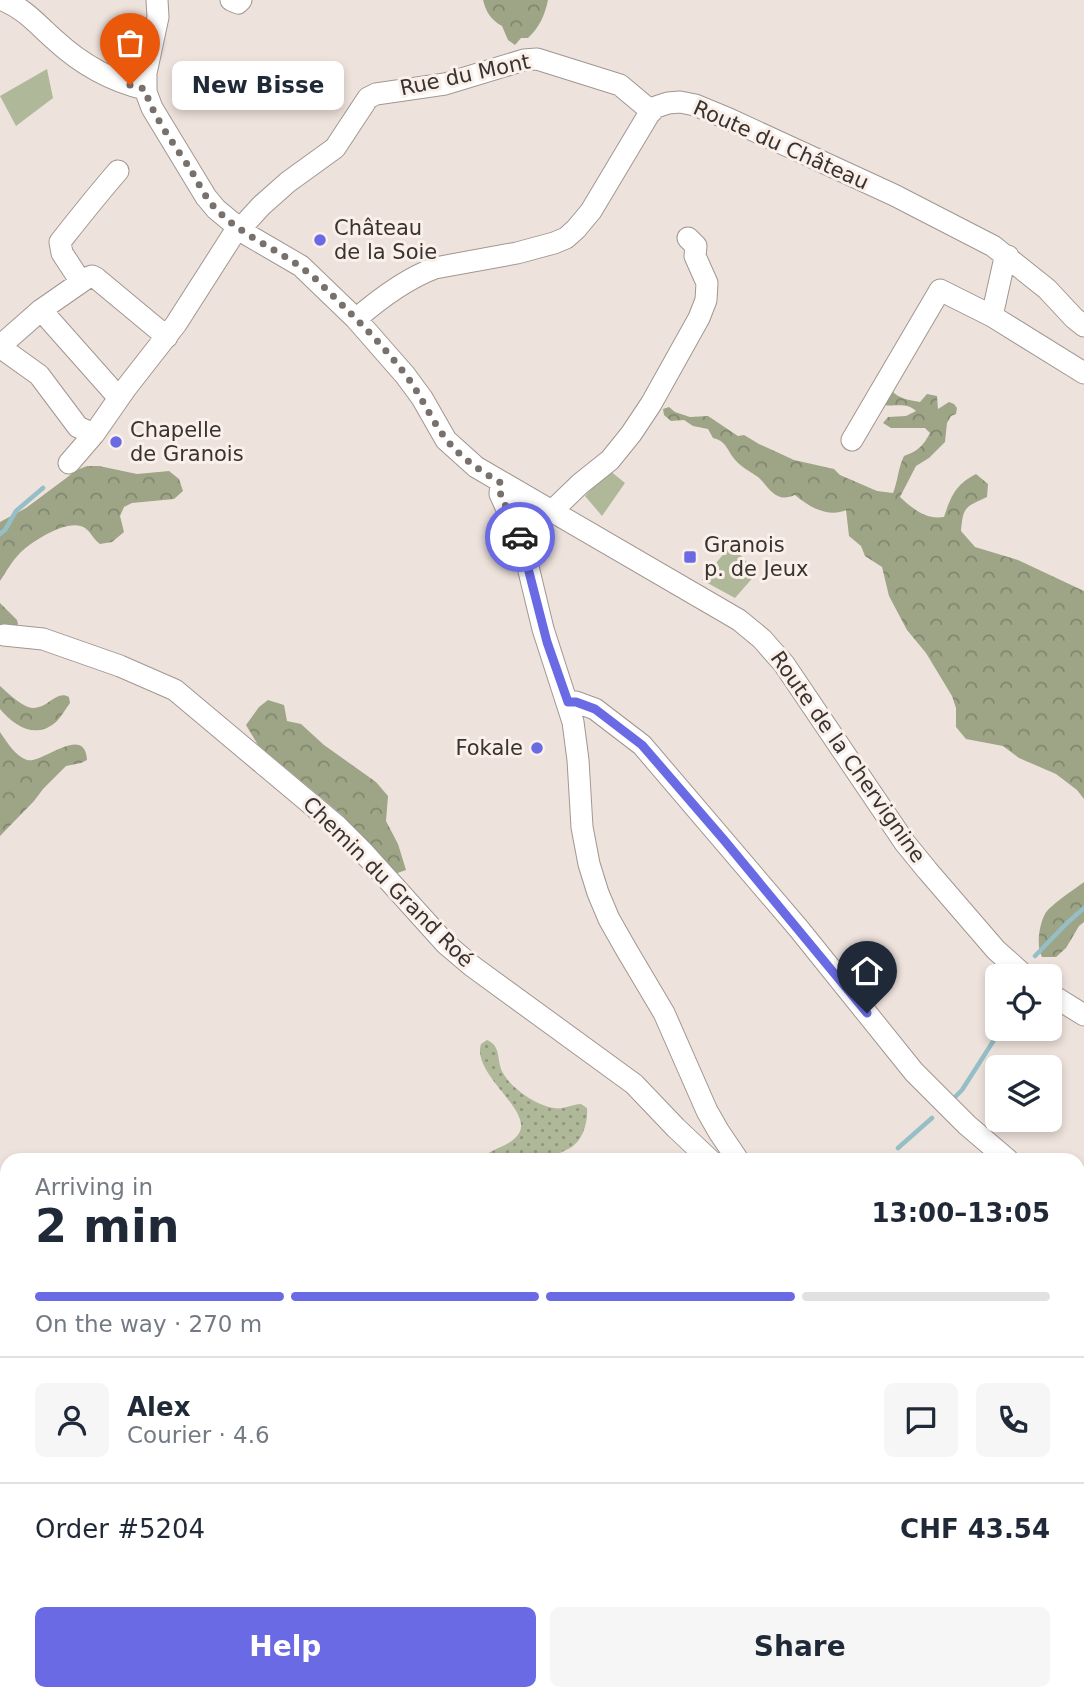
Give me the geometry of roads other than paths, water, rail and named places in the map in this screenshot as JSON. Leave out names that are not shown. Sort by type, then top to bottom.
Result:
[{"type":"street","points":[[10,1],[83,63],[119,81],[145,89],[160,0]]},
{"type":"street","name":"Rue du Mont","points":[[69,463],[167,337],[239,228],[288,181],[335,149],[369,97],[445,84],[524,60],[537,59],[620,85],[651,111]]},
{"type":"street","name":"Route de la Chervignine","points":[[145,89],[152,108],[214,206],[239,228],[302,266],[356,319],[405,374],[452,446],[476,467],[501,483],[739,620],[762,639],[784,664],[905,843],[996,950],[1012,964]]},
{"type":"street","name":"Route du Château","points":[[651,111],[673,102],[710,110],[894,195],[976,236],[1008,256],[1047,289],[1084,326]]},
{"type":"street","points":[[356,319],[381,299],[435,268],[545,246],[566,238],[591,211],[651,111]]},
{"type":"street","points":[[81,282],[62,253],[60,242],[118,172]]},
{"type":"street","points":[[551,512],[610,460],[631,434],[699,318],[706,300],[708,283],[695,256],[696,246],[688,238]]},
{"type":"street","points":[[992,316],[1004,262],[1008,256]]},
{"type":"street","points":[[94,434],[78,427],[39,375],[0,346],[41,310],[90,276],[96,278],[167,337]]},
{"type":"street","points":[[852,440],[940,290],[992,316],[1084,373]]},
{"type":"street","points":[[41,310],[119,398]]},
{"type":"street","points":[[501,483],[500,494],[522,542],[547,642],[573,722],[582,827],[598,893],[609,919],[664,1013],[707,1111],[733,1153]]},
{"type":"street","name":"Chemin du Grand Roé","points":[[4,635],[43,639],[120,666],[175,690],[336,825],[453,951],[634,1084],[703,1153]]},
{"type":"street","points":[[568,702],[595,709],[642,745],[790,919],[914,1072],[967,1125],[1000,1153]]},
{"type":"street","points":[[1062,1001],[1084,1015]]},
{"type":"waterway","points":[[0,534],[16,511],[43,488]]},
{"type":"waterway","points":[[1035,956],[1084,908]]},
{"type":"waterway","points":[[956,1096],[993,1041]]},
{"type":"waterway","points":[[898,1148],[932,1118]]},
{"type":"place","name":"New Bisse","points":[[130,85]]},
{"type":"place","name":"Château de la Soie","points":[[320,240]]},
{"type":"place","name":"Chapelle de Granois","points":[[116,442]]},
{"type":"place","name":"Granois p. de Jeux","points":[[690,557]]},
{"type":"place","name":"Fokale","points":[[537,748]]}]
